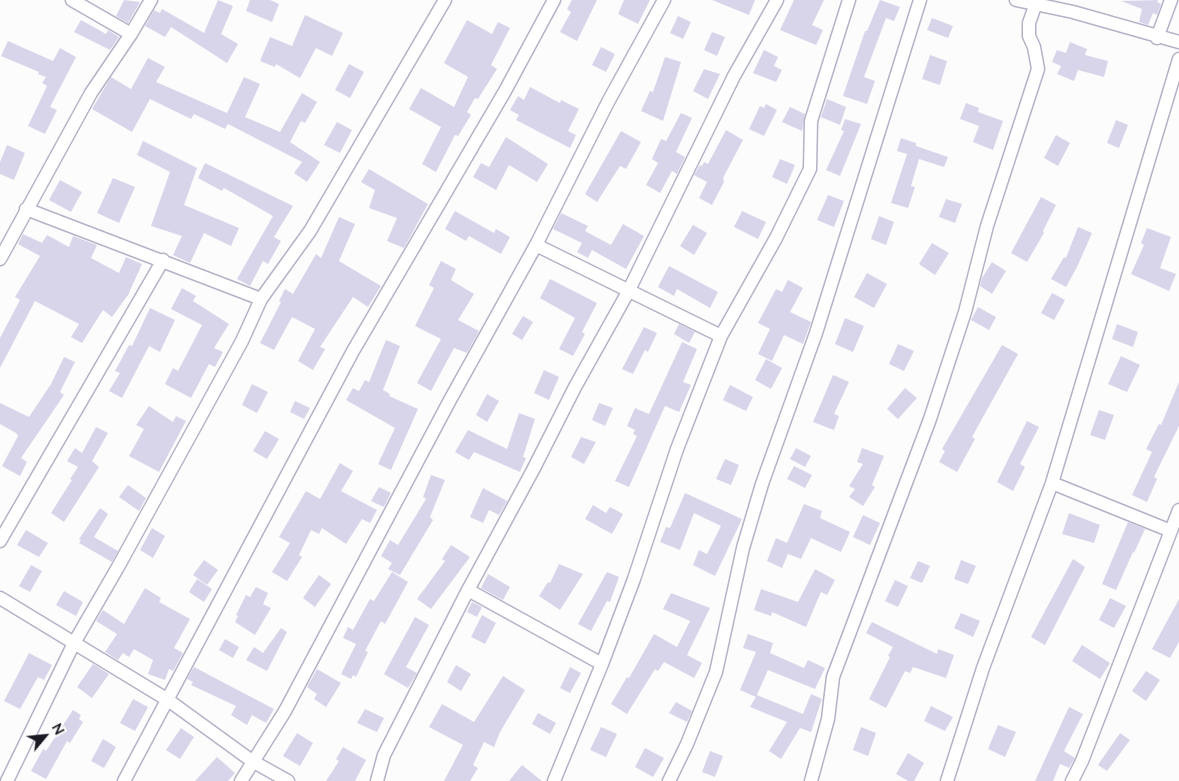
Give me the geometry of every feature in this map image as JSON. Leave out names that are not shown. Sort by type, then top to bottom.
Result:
[{"type":"street","points":[[72,0],[131,34]]},
{"type":"street","points":[[0,259],[91,92],[131,34],[150,0]]},
{"type":"street","points":[[7,781],[74,643],[242,341],[261,299],[310,231],[444,0]]},
{"type":"street","points":[[124,781],[352,351],[505,91],[554,0]]},
{"type":"street","points":[[241,781],[285,711],[450,400],[536,245],[608,102],[664,0]]},
{"type":"street","points":[[378,780],[384,755],[468,590],[534,470],[575,386],[628,292],[734,76],[777,0]]},
{"type":"street","points":[[554,781],[582,718],[634,579],[677,449],[721,336],[776,238],[810,169],[811,121],[849,0]]},
{"type":"street","points":[[669,781],[687,744],[716,672],[748,530],[816,333],[920,0]]},
{"type":"street","points":[[1016,0],[1035,6],[1073,12],[1157,38],[1179,42]]},
{"type":"street","points":[[1073,12],[1078,0]]},
{"type":"street","points":[[1157,38],[1170,0]]},
{"type":"street","points":[[811,781],[828,719],[833,677],[930,419],[965,312],[987,226],[1038,69],[1034,47],[1029,36],[1029,24],[1035,6]]},
{"type":"street","points":[[947,781],[983,668],[1052,483],[1179,59]]},
{"type":"street","points":[[26,209],[261,299]]},
{"type":"street","points":[[536,245],[628,292],[721,336]]},
{"type":"street","points":[[0,541],[163,260]]},
{"type":"street","points":[[1052,483],[1171,530]]},
{"type":"street","points":[[1072,781],[1082,760],[1179,510]]},
{"type":"street","points":[[468,590],[602,664]]},
{"type":"street","points":[[0,598],[168,700],[252,761],[288,781]]},
{"type":"building","points":[[124,0],[140,2],[128,23],[116,16]]},
{"type":"building","points":[[218,0],[233,6],[221,34],[238,44],[227,63],[171,27],[165,37],[145,26],[154,10],[160,13],[162,9],[204,33]]},
{"type":"building","points":[[250,0],[270,0],[279,4],[272,22],[246,11]]},
{"type":"building","points":[[572,0],[597,0],[577,41],[560,32],[571,12],[567,9]]},
{"type":"building","points":[[624,0],[650,0],[638,24],[618,14]]},
{"type":"building","points":[[712,0],[755,0],[749,15]]},
{"type":"building","points":[[794,0],[824,0],[812,25],[823,30],[816,45],[780,30]]},
{"type":"building","points":[[880,0],[900,7],[894,21],[886,18],[864,77],[875,81],[867,104],[843,96],[865,31],[867,31]]},
{"type":"building","points":[[1158,0],[1157,2],[1161,4],[1157,15],[1153,13],[1148,25],[1139,22],[1142,9],[1121,1]]},
{"type":"building","points":[[305,15],[343,33],[332,56],[316,48],[300,78],[276,64],[275,67],[260,61],[270,37],[292,46]]},
{"type":"building","points":[[678,16],[691,22],[683,39],[670,33]]},
{"type":"building","points":[[932,18],[953,26],[948,38],[927,30]]},
{"type":"building","points":[[81,20],[106,34],[108,30],[119,37],[110,50],[74,32]]},
{"type":"building","points":[[467,20],[492,34],[498,22],[510,28],[491,65],[497,69],[478,99],[475,98],[467,112],[471,115],[458,136],[455,135],[436,172],[422,164],[441,127],[409,109],[421,88],[454,107],[468,77],[444,63]]},
{"type":"building","points":[[712,32],[725,37],[717,56],[704,50]]},
{"type":"building","points":[[8,41],[53,61],[60,48],[76,57],[50,107],[57,110],[45,134],[28,126],[47,86],[42,83],[46,77],[38,74],[39,72],[1,56]]},
{"type":"building","points":[[1070,42],[1087,49],[1085,55],[1108,61],[1104,77],[1078,70],[1074,81],[1057,74],[1061,66],[1052,62],[1057,50],[1066,53]]},
{"type":"building","points":[[601,47],[615,54],[606,72],[592,65]]},
{"type":"building","points":[[764,50],[778,57],[774,66],[782,70],[776,82],[753,73]]},
{"type":"building","points":[[930,55],[947,61],[940,85],[922,79]]},
{"type":"building","points":[[665,57],[681,62],[663,121],[641,111],[650,91],[653,92]]},
{"type":"building","points":[[148,58],[165,67],[156,82],[227,113],[244,77],[260,84],[245,117],[280,132],[302,93],[317,102],[305,123],[301,121],[290,142],[320,162],[307,182],[294,173],[302,162],[228,124],[225,129],[194,114],[191,119],[150,99],[132,132],[92,109],[111,77],[131,89]]},
{"type":"building","points":[[349,64],[364,72],[350,98],[335,90]]},
{"type":"building","points":[[704,69],[720,74],[708,99],[693,91]]},
{"type":"building","points":[[530,87],[560,103],[561,100],[579,109],[568,131],[576,135],[570,148],[516,120],[519,115],[510,110],[518,96],[524,100]]},
{"type":"building","points":[[827,99],[846,107],[840,125],[821,117]]},
{"type":"building","points":[[966,103],[979,108],[978,112],[1003,121],[993,150],[973,142],[979,126],[960,119]]},
{"type":"building","points":[[766,104],[777,110],[764,136],[749,129],[760,106],[764,108]]},
{"type":"building","points":[[790,107],[805,114],[802,131],[782,122]]},
{"type":"building","points":[[681,113],[692,118],[676,152],[685,157],[677,174],[672,171],[660,193],[646,185],[658,163],[652,159],[661,139],[666,141]]},
{"type":"building","points":[[845,119],[861,124],[840,176],[826,170],[844,131],[841,130]]},
{"type":"building","points":[[1116,120],[1128,125],[1119,148],[1107,143]]},
{"type":"building","points":[[337,122],[352,130],[340,153],[324,145]]},
{"type":"building","points":[[726,130],[743,140],[723,178],[724,182],[712,205],[699,198],[707,182],[694,175],[700,165],[702,166],[704,162],[708,164]]},
{"type":"building","points":[[621,131],[641,142],[626,169],[620,166],[597,202],[585,194]]},
{"type":"building","points":[[1056,135],[1070,143],[1058,166],[1044,158]]},
{"type":"building","points":[[506,137],[548,164],[537,182],[509,165],[496,190],[473,177],[481,163],[489,167]]},
{"type":"building","points":[[901,138],[916,143],[916,146],[948,157],[944,167],[919,159],[911,186],[915,187],[908,208],[891,203],[907,154],[897,151]]},
{"type":"building","points":[[143,141],[197,168],[184,205],[239,228],[231,246],[204,233],[190,263],[173,255],[182,236],[151,226],[170,172],[137,155]]},
{"type":"building","points":[[7,145],[25,153],[14,180],[0,174],[0,162]]},
{"type":"building","points":[[780,159],[795,165],[787,184],[772,177]]},
{"type":"building","points":[[205,163],[293,206],[274,237],[281,241],[268,264],[263,261],[250,286],[237,279],[273,216],[224,188],[222,191],[198,178]]},
{"type":"building","points":[[369,169],[428,204],[404,248],[387,241],[397,218],[369,208],[375,190],[361,182]]},
{"type":"building","points":[[113,178],[135,187],[119,223],[97,213]]},
{"type":"building","points":[[60,180],[82,192],[71,212],[49,200]]},
{"type":"building","points":[[828,195],[844,201],[834,227],[817,220]]},
{"type":"building","points":[[1041,197],[1056,205],[1043,231],[1044,233],[1027,262],[1011,253]]},
{"type":"building","points":[[946,199],[962,204],[955,223],[939,217]]},
{"type":"building","points":[[455,211],[494,233],[496,229],[510,237],[501,254],[469,236],[466,241],[445,229]]},
{"type":"building","points":[[742,211],[766,222],[758,239],[734,227]]},
{"type":"building","points":[[561,213],[588,226],[585,231],[611,245],[623,224],[644,236],[626,269],[592,250],[588,258],[577,252],[582,243],[553,229]]},
{"type":"building","points":[[879,216],[894,222],[886,245],[871,239]]},
{"type":"building","points":[[339,217],[355,224],[339,261],[381,286],[368,307],[353,297],[320,347],[325,349],[313,370],[298,361],[315,329],[292,317],[274,350],[260,343],[281,302],[279,301],[285,289],[293,294],[316,254],[321,258]]},
{"type":"building","points":[[693,225],[707,233],[694,255],[680,246]]},
{"type":"building","points":[[1078,227],[1092,233],[1066,287],[1051,279],[1064,257],[1066,258]]},
{"type":"building","points":[[1147,228],[1171,237],[1160,268],[1176,274],[1169,291],[1131,274],[1144,245],[1141,243]]},
{"type":"building","points":[[23,234],[42,243],[47,235],[69,247],[73,236],[97,245],[91,258],[119,273],[126,257],[142,264],[128,295],[112,317],[103,310],[82,343],[71,337],[79,324],[35,301],[0,368],[0,338],[20,300],[15,297],[40,256],[18,244]]},
{"type":"building","points":[[932,243],[949,253],[935,275],[919,264]]},
{"type":"building","points":[[441,261],[456,269],[451,280],[474,294],[458,320],[479,331],[467,353],[454,348],[431,391],[417,383],[441,339],[415,326],[434,288],[429,285]]},
{"type":"building","points":[[992,262],[1006,271],[992,294],[980,286],[982,278]]},
{"type":"building","points":[[669,266],[718,292],[710,308],[677,289],[674,296],[658,287]]},
{"type":"building","points":[[867,273],[887,284],[874,308],[854,297]]},
{"type":"building","points":[[550,279],[597,303],[582,332],[585,334],[573,356],[559,349],[575,318],[540,298]]},
{"type":"building","points":[[788,280],[803,288],[790,312],[811,322],[803,344],[784,335],[772,361],[758,354],[770,329],[758,323],[776,289],[782,292]]},
{"type":"building","points":[[182,288],[196,296],[193,301],[229,324],[214,348],[223,352],[215,367],[209,364],[191,398],[165,384],[173,368],[178,371],[202,325],[171,309]]},
{"type":"building","points":[[1052,293],[1065,300],[1054,320],[1041,313]]},
{"type":"building","points":[[978,307],[996,317],[989,330],[971,320]]},
{"type":"building","points":[[150,308],[175,320],[160,352],[149,346],[122,398],[109,391],[120,373],[115,371],[129,345],[132,346]]},
{"type":"building","points":[[523,316],[533,322],[522,340],[512,334]]},
{"type":"building","points":[[845,318],[864,326],[853,352],[835,344]]},
{"type":"building","points":[[679,324],[695,332],[689,343],[674,334]]},
{"type":"building","points":[[1117,324],[1138,332],[1133,347],[1112,339]]},
{"type":"building","points":[[644,327],[657,333],[648,352],[645,350],[633,374],[622,369]]},
{"type":"building","points":[[386,340],[400,346],[383,390],[390,394],[389,396],[418,409],[391,470],[378,464],[395,428],[346,400],[353,388],[359,391],[365,380],[369,382]]},
{"type":"building","points":[[682,342],[697,349],[683,382],[691,385],[679,412],[665,406],[629,487],[615,481],[637,436],[633,434],[635,430],[627,426],[635,408],[649,414]]},
{"type":"building","points":[[898,344],[914,351],[904,371],[889,364]]},
{"type":"building","points":[[1002,345],[1018,354],[972,437],[975,439],[957,472],[939,462],[945,451],[942,449]]},
{"type":"building","points":[[1121,356],[1140,365],[1127,392],[1108,384]]},
{"type":"building","points":[[64,357],[75,362],[60,392],[64,395],[21,458],[27,462],[20,476],[2,466],[18,436],[0,424],[0,403],[29,417],[51,384]]},
{"type":"building","points":[[766,359],[782,368],[771,389],[755,380]]},
{"type":"building","points":[[544,370],[559,377],[549,400],[534,393]]},
{"type":"building","points":[[833,375],[849,382],[834,414],[839,416],[834,430],[813,422]]},
{"type":"building","points":[[1179,382],[1179,426],[1154,477],[1157,479],[1147,502],[1132,495],[1152,452],[1146,449],[1159,424],[1161,425]]},
{"type":"building","points":[[252,384],[268,392],[257,413],[242,405]]},
{"type":"building","points":[[730,385],[753,397],[746,411],[723,400]]},
{"type":"building","points":[[905,388],[917,398],[898,419],[887,409]]},
{"type":"building","points":[[487,394],[499,401],[487,422],[476,415]]},
{"type":"building","points":[[295,401],[310,408],[304,419],[290,412]]},
{"type":"building","points":[[599,403],[613,408],[605,426],[592,420]]},
{"type":"building","points":[[149,406],[173,422],[176,416],[186,421],[159,472],[129,456],[144,429],[136,425]]},
{"type":"building","points":[[1099,410],[1114,415],[1105,440],[1090,435]]},
{"type":"building","points":[[519,413],[535,419],[523,457],[526,458],[520,472],[474,452],[469,460],[455,452],[468,430],[507,449]]},
{"type":"building","points":[[1027,421],[1039,427],[1020,464],[1025,467],[1013,491],[997,482]]},
{"type":"building","points":[[96,427],[108,433],[92,461],[99,467],[64,522],[51,513],[78,467],[67,461],[75,448],[82,453]]},
{"type":"building","points":[[265,431],[279,439],[267,459],[253,451]]},
{"type":"building","points":[[581,437],[596,442],[584,464],[571,457]]},
{"type":"building","points":[[796,448],[811,456],[805,467],[790,459]]},
{"type":"building","points":[[862,448],[884,456],[872,485],[875,487],[863,506],[849,497],[855,489],[849,486],[863,464],[857,462]]},
{"type":"building","points":[[725,459],[739,465],[731,485],[716,479]]},
{"type":"building","points":[[340,463],[353,471],[341,491],[377,510],[370,523],[362,519],[346,544],[322,528],[319,534],[311,530],[299,555],[302,557],[287,581],[272,572],[290,543],[279,537],[306,491],[320,499]]},
{"type":"building","points":[[794,466],[812,475],[805,488],[787,479]]},
{"type":"building","points":[[431,475],[445,480],[430,517],[433,520],[400,575],[388,569],[392,563],[381,556],[390,540],[398,545],[426,499],[423,497]]},
{"type":"building","points":[[128,485],[146,498],[139,511],[119,497]]},
{"type":"building","points":[[379,487],[391,493],[384,507],[371,501]]},
{"type":"building","points":[[483,488],[507,501],[499,515],[489,510],[483,523],[470,517]]},
{"type":"building","points":[[685,493],[742,519],[715,576],[693,565],[699,550],[707,554],[721,526],[694,513],[680,550],[660,542],[666,527],[670,528]]},
{"type":"building","points":[[804,504],[822,511],[820,518],[850,532],[841,552],[811,538],[801,559],[788,554],[782,568],[767,561],[776,538],[787,543]]},
{"type":"building","points":[[593,505],[606,513],[610,507],[623,514],[612,534],[585,519]]},
{"type":"building","points":[[100,508],[108,514],[94,537],[118,551],[112,562],[79,543],[81,540],[79,539]]},
{"type":"building","points":[[1069,513],[1100,525],[1094,543],[1062,534]]},
{"type":"building","points":[[863,515],[880,523],[870,545],[853,537]]},
{"type":"building","points":[[1128,522],[1145,529],[1116,590],[1102,584]]},
{"type":"building","points":[[152,528],[165,536],[153,558],[140,550]]},
{"type":"building","points":[[26,530],[48,543],[39,557],[17,545]]},
{"type":"building","points":[[451,545],[470,557],[431,609],[417,599],[445,561],[442,559]]},
{"type":"building","points":[[1073,559],[1085,567],[1045,645],[1031,637]]},
{"type":"building","points":[[204,560],[218,570],[207,585],[193,575]]},
{"type":"building","points":[[961,560],[976,566],[968,584],[954,579]]},
{"type":"building","points":[[918,561],[930,566],[922,583],[910,578]]},
{"type":"building","points":[[559,564],[583,574],[560,610],[539,596],[548,582],[550,583]]},
{"type":"building","points":[[31,565],[42,571],[30,592],[19,586]]},
{"type":"building","points":[[815,569],[835,580],[827,595],[821,592],[806,627],[772,612],[771,616],[754,610],[761,589],[798,602]]},
{"type":"building","points":[[392,572],[408,582],[385,624],[381,621],[365,651],[368,652],[356,677],[353,675],[351,679],[341,674],[356,644],[343,638],[348,627],[353,630],[370,599],[374,601]]},
{"type":"building","points":[[607,572],[619,577],[610,602],[607,601],[591,631],[578,624]]},
{"type":"building","points":[[488,574],[510,587],[503,600],[481,588]]},
{"type":"building","points":[[319,575],[331,584],[315,607],[303,598]]},
{"type":"building","points":[[197,579],[212,589],[204,602],[189,592]]},
{"type":"building","points":[[895,580],[908,586],[898,607],[885,601]]},
{"type":"building","points":[[256,587],[268,593],[263,604],[271,608],[255,635],[235,622],[238,616],[236,615],[246,595],[250,597]]},
{"type":"building","points":[[145,588],[161,598],[159,602],[190,619],[174,648],[183,653],[173,671],[169,669],[165,680],[148,674],[153,660],[134,649],[129,657],[123,653],[118,660],[105,652],[117,634],[96,621],[103,610],[124,624]]},
{"type":"building","points":[[64,591],[83,602],[76,616],[56,605]]},
{"type":"building","points":[[671,593],[710,608],[687,655],[702,663],[694,678],[664,662],[658,671],[655,669],[627,714],[611,704],[627,677],[629,678],[654,634],[677,647],[690,621],[663,609]]},
{"type":"building","points":[[1110,598],[1126,606],[1114,628],[1099,620]]},
{"type":"building","points":[[1179,599],[1179,642],[1170,658],[1152,649]]},
{"type":"building","points":[[472,602],[482,607],[477,617],[467,612]]},
{"type":"building","points":[[961,613],[980,621],[973,637],[954,628]]},
{"type":"building","points":[[482,615],[496,623],[485,644],[471,637]]},
{"type":"building","points":[[415,617],[429,625],[406,667],[417,673],[408,688],[384,674]]},
{"type":"building","points":[[872,622],[937,654],[938,649],[954,655],[946,678],[913,667],[910,673],[905,671],[886,708],[869,699],[893,647],[866,633]]},
{"type":"building","points":[[281,628],[287,632],[267,671],[246,660],[254,647],[263,653]]},
{"type":"building","points":[[748,634],[773,643],[770,653],[804,668],[808,660],[825,668],[815,689],[768,670],[756,697],[740,690],[756,652],[743,648]]},
{"type":"building","points":[[225,639],[239,647],[233,658],[219,650]]},
{"type":"building","points":[[1082,645],[1110,663],[1100,679],[1072,661]]},
{"type":"building","points":[[29,653],[52,665],[44,680],[38,677],[20,709],[4,701]]},
{"type":"building","points":[[93,664],[109,674],[92,698],[77,687]]},
{"type":"building","points":[[456,665],[471,674],[461,691],[447,682]]},
{"type":"building","points":[[194,667],[274,709],[266,723],[252,715],[247,725],[231,715],[236,706],[191,685],[193,682],[187,679]]},
{"type":"building","points":[[570,667],[581,673],[570,693],[560,688]]},
{"type":"building","points":[[317,669],[341,683],[326,707],[314,699],[317,694],[307,687]]},
{"type":"building","points":[[1146,671],[1160,680],[1146,701],[1132,691]]},
{"type":"building","points":[[503,676],[525,690],[500,732],[494,747],[484,742],[473,765],[478,768],[470,781],[444,781],[463,745],[429,727],[442,704],[474,722]]},
{"type":"building","points":[[811,694],[822,699],[811,732],[800,728],[781,759],[769,751],[787,722],[750,707],[757,695],[803,714]]},
{"type":"building","points":[[133,699],[148,707],[135,731],[120,723]]},
{"type":"building","points":[[676,702],[692,711],[687,722],[669,713]]},
{"type":"building","points":[[931,706],[953,717],[945,731],[924,721]]},
{"type":"building","points":[[1069,707],[1083,714],[1064,751],[1075,758],[1069,768],[1060,764],[1053,781],[1035,781]]},
{"type":"building","points":[[365,709],[384,718],[377,732],[357,723]]},
{"type":"building","points":[[73,710],[81,715],[79,719],[83,722],[70,743],[67,741],[46,779],[31,771],[43,749],[46,751]]},
{"type":"building","points":[[538,713],[556,723],[550,734],[532,724]]},
{"type":"building","points":[[998,725],[1016,732],[1005,757],[988,749]]},
{"type":"building","points":[[601,727],[617,734],[606,757],[590,750]]},
{"type":"building","points":[[861,727],[876,733],[868,756],[853,750]]},
{"type":"building","points":[[181,728],[194,737],[180,759],[166,750]]},
{"type":"building","points":[[297,733],[313,743],[300,766],[283,756]]},
{"type":"building","points":[[1120,733],[1130,740],[1107,771],[1098,765]]},
{"type":"building","points":[[103,739],[116,747],[104,768],[91,761]]},
{"type":"building","points":[[343,747],[366,760],[355,781],[326,781],[339,761],[336,759]]},
{"type":"building","points":[[645,748],[664,758],[653,777],[635,767]]},
{"type":"building","points":[[710,751],[723,756],[715,777],[702,772]]},
{"type":"building","points":[[908,753],[924,763],[914,781],[908,781],[896,774]]},
{"type":"building","points":[[217,757],[235,773],[228,781],[195,781]]},
{"type":"building","points":[[522,765],[542,781],[509,781]]}]
